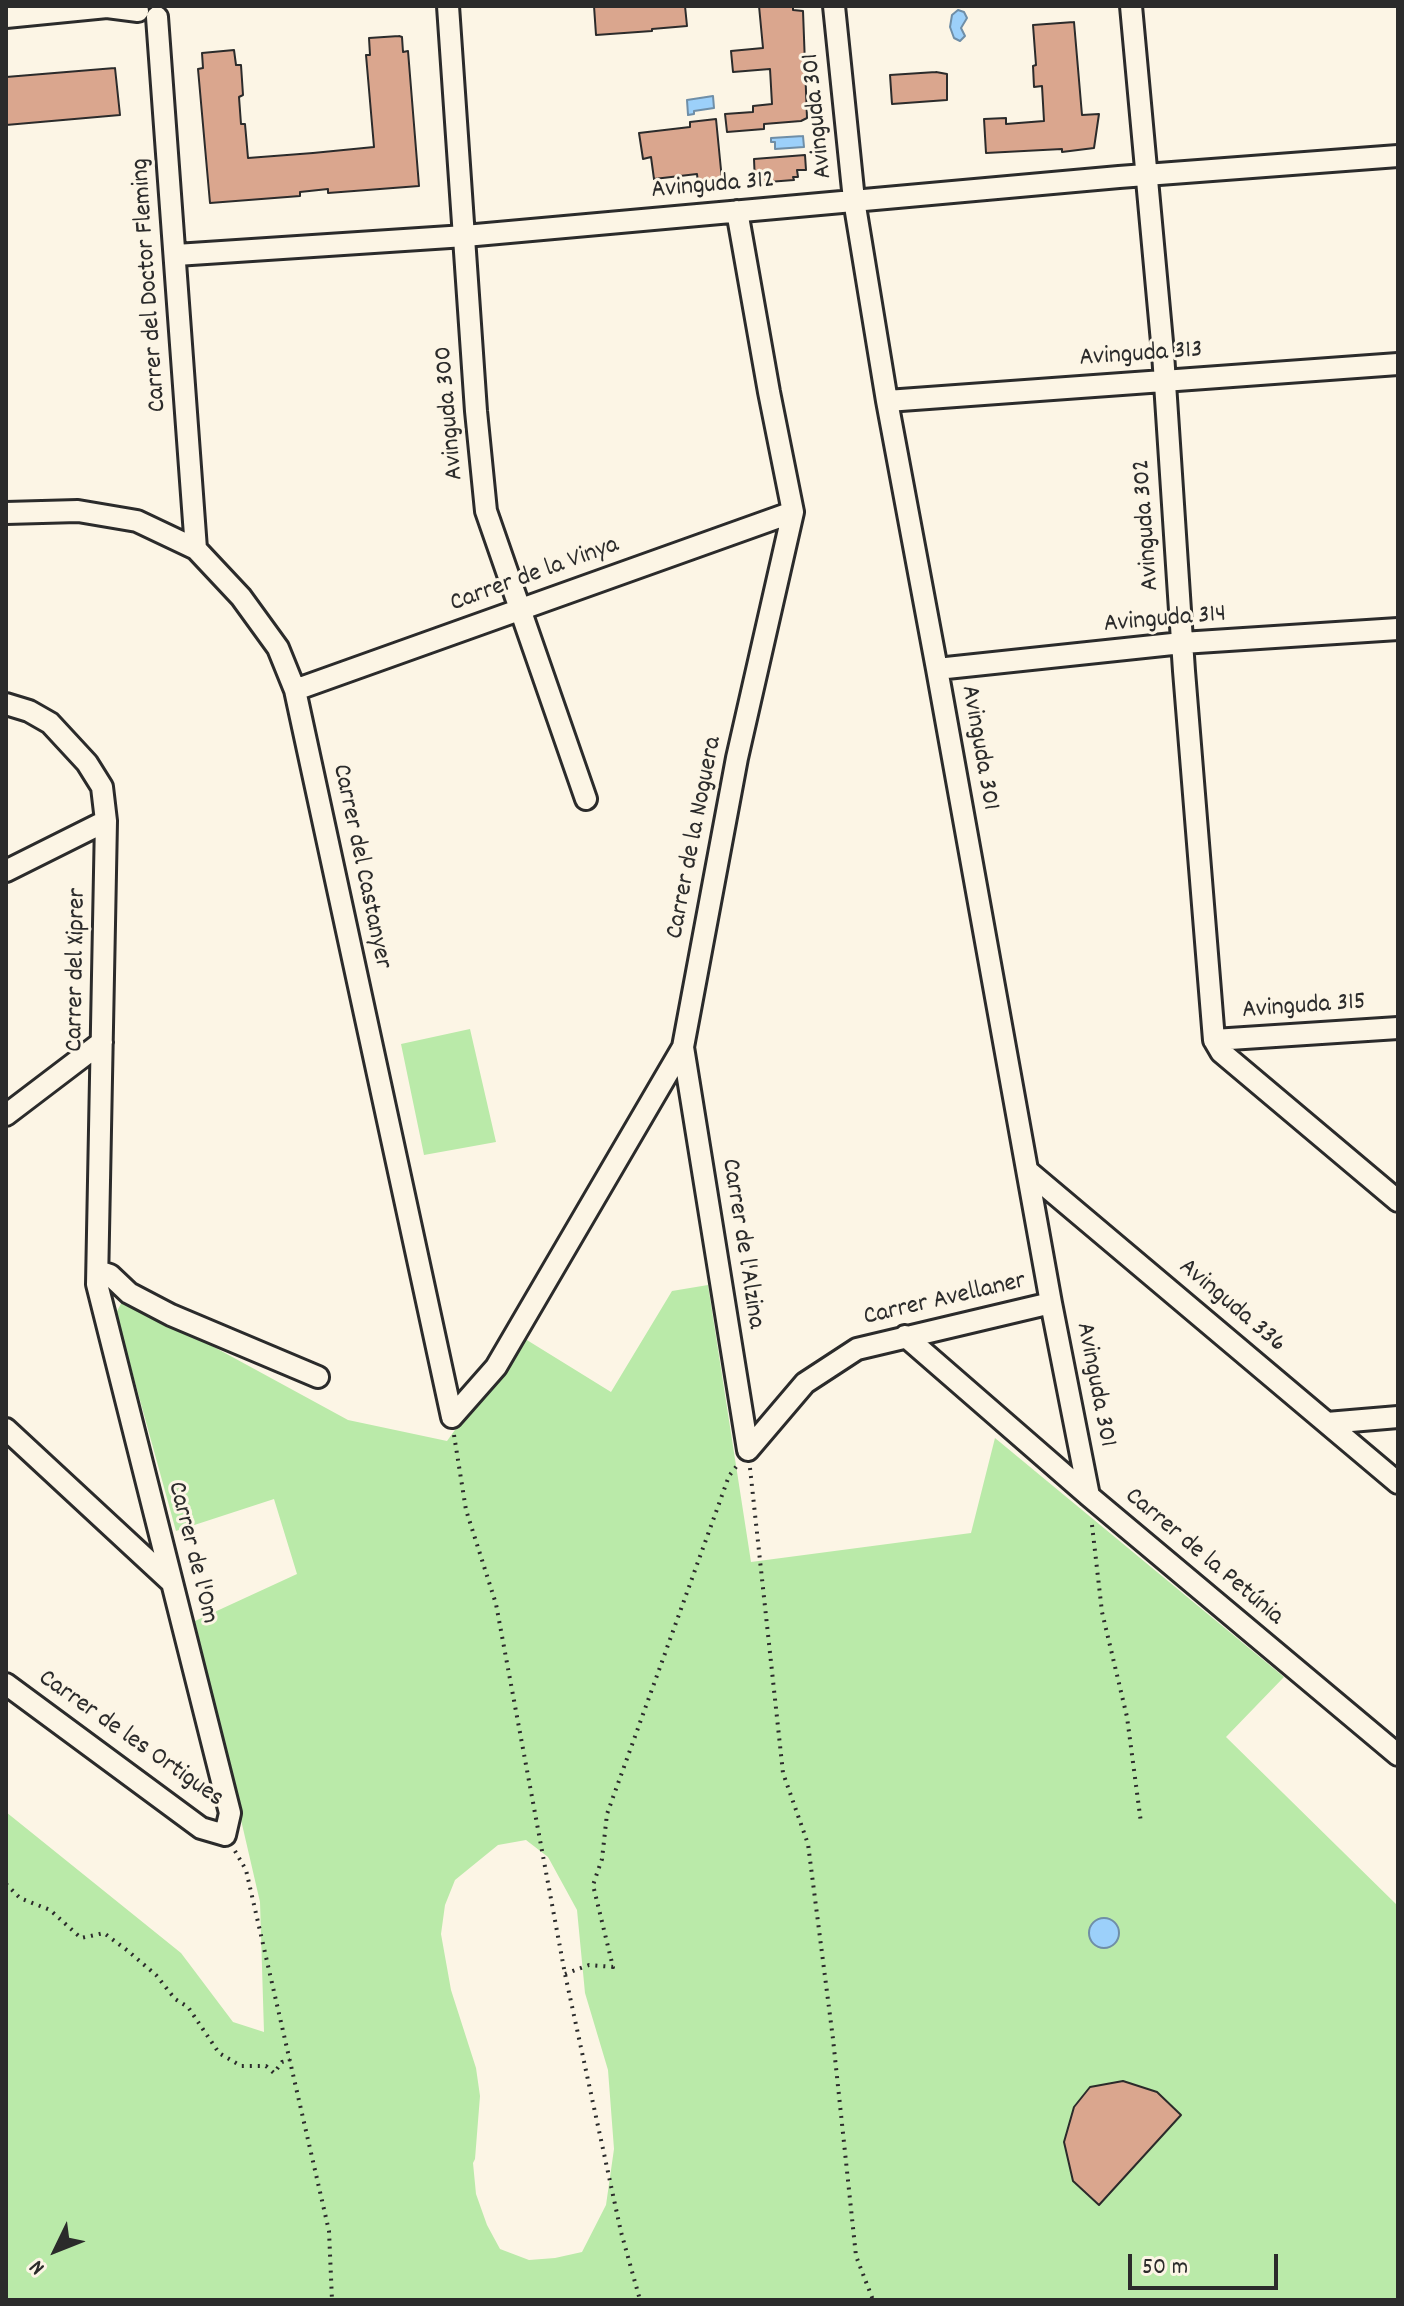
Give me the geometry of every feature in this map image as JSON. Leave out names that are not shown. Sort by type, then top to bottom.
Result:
[{"type":"street","name":"Avinguda 300","points":[[448,6],[476,411],[486,511],[586,799]]},
{"type":"street","name":"Avinguda 301","points":[[834,6],[854,200],[887,401],[1089,1496]]},
{"type":"street","name":"Avinguda 302","points":[[1131,6],[1165,381],[1182,643],[1214,1040]]},
{"type":"street","points":[[6,17],[107,7],[151,10]]},
{"type":"street","name":"Carrer del Doctor Fleming","points":[[151,10],[176,255],[196,549]]},
{"type":"street","name":"Avinguda 312","points":[[176,255],[465,236],[1145,174],[1398,156]]},
{"type":"street","name":"Carrer de la Noguera","points":[[452,1417],[496,1367],[683,1047],[737,758],[793,512],[737,211]]},
{"type":"street","name":"Avinguda 313","points":[[887,401],[1398,364]]},
{"type":"street","name":"Carrer del Castanyer","points":[[6,513],[78,511],[137,521],[196,549],[241,597],[278,648],[295,690],[452,1417]]},
{"type":"street","name":"Carrer de la Vinya","points":[[295,690],[793,512]]},
{"type":"street","name":"Avinguda 314","points":[[937,669],[1182,643],[1398,629]]},
{"type":"street","name":"Carrer del Xiprer","points":[[6,704],[29,711],[50,723],[87,763],[102,787],[106,821],[98,1278]]},
{"type":"street","points":[[6,871],[106,821]]},
{"type":"street","name":"Avinguda 315","points":[[1214,1040],[1398,1028]]},
{"type":"street","points":[[1214,1040],[1221,1052],[1398,1201]]},
{"type":"street","points":[[6,1115],[102,1042]]},
{"type":"street","name":"Carrer de l'Alzina","points":[[683,1047],[748,1450]]},
{"type":"street","name":"Avinguda 336","points":[[1029,1172],[1398,1483]]},
{"type":"street","points":[[98,1278],[110,1275],[129,1293],[171,1315],[318,1377]]},
{"type":"street","name":"Carrer de l'Om","points":[[98,1278],[230,1813],[225,1835]]},
{"type":"street","name":"Carrer Avellaner","points":[[748,1450],[805,1383],[857,1349],[1051,1303]]},
{"type":"street","name":"Carrer de la Petúnia","points":[[905,1336],[1089,1496],[1398,1755]]},
{"type":"street","points":[[1327,1423],[1398,1417]]},
{"type":"street","points":[[11,1439],[172,1582]]},
{"type":"street","name":"Carrer de les Ortigues","points":[[6,1684],[201,1828],[225,1835]]},
{"type":"path","points":[[452,1417],[466,1510],[496,1604],[565,1974],[621,2232],[640,2300]]},
{"type":"path","points":[[565,1974],[589,1965],[613,1967],[593,1885],[602,1859],[607,1814],[729,1476],[748,1450]]},
{"type":"path","points":[[748,1450],[783,1773],[808,1844],[856,2256],[873,2300]]},
{"type":"path","points":[[1089,1496],[1102,1612],[1127,1717],[1141,1823]]},
{"type":"path","points":[[225,1835],[246,1870],[290,2060],[329,2231],[332,2300]]},
{"type":"path","points":[[6,1884],[20,1898],[50,1910],[81,1938],[104,1933],[128,1951],[156,1975],[175,1999],[188,2007],[210,2042],[228,2059],[241,2066],[266,2066],[274,2073],[282,2062],[290,2060]]},
{"type":"green space","points":[[470,1029],[496,1142],[424,1155],[401,1044]]},
{"type":"green space","points":[[708,1285],[751,1562],[971,1533],[995,1438],[1284,1677],[1226,1737],[1398,1906],[1398,2300],[6,2300],[6,1812],[181,1953],[233,2022],[264,2032],[260,1902],[195,1621],[297,1574],[274,1499],[176,1531],[116,1313],[124,1298],[348,1420],[447,1441],[522,1337],[611,1392],[672,1291]],"holes":[[[526,1840],[548,1857],[577,1910],[585,1993],[608,2070],[614,2149],[606,2205],[582,2252],[529,2260],[500,2249],[476,2194],[473,2163],[480,2096],[476,2068],[451,1990],[441,1934],[445,1905],[455,1880],[498,1845]]]},
{"type":"water","points":[[958,10],[964,12],[967,18],[961,28],[965,36],[960,41],[954,38],[950,27],[952,15]]},
{"type":"water","points":[[713,96],[714,108],[688,115],[687,100]]},
{"type":"water","points":[[803,136],[804,147],[775,149],[775,142],[771,142],[771,138]]},
{"type":"water","points":[[1104,1918],[1115,1922],[1119,1933],[1115,1944],[1104,1948],[1093,1944],[1089,1933],[1093,1922]]},
{"type":"building","points":[[594,6],[685,6],[687,26],[596,35]]},
{"type":"building","points":[[759,6],[793,6],[793,10],[803,11],[807,118],[764,124],[764,129],[727,132],[725,114],[753,112],[753,106],[772,104],[770,69],[733,72],[731,51],[763,48]]},
{"type":"building","points":[[1074,22],[1082,115],[1099,114],[1094,148],[1062,152],[1062,149],[986,153],[984,119],[1006,118],[1006,124],[1044,121],[1042,86],[1034,87],[1033,25]]},
{"type":"building","points":[[402,37],[403,52],[408,51],[419,186],[328,193],[328,189],[300,192],[300,196],[210,203],[198,69],[203,68],[202,53],[234,50],[236,65],[241,65],[241,124],[245,124],[248,158],[313,153],[374,147],[366,55],[370,55],[369,38]]},
{"type":"building","points":[[115,68],[120,115],[6,125],[6,77]]},
{"type":"building","points":[[947,74],[947,100],[892,104],[890,75]]},
{"type":"building","points":[[716,119],[722,180],[698,183],[697,174],[654,179],[651,157],[643,159],[639,133],[690,127],[690,122]]},
{"type":"building","points":[[805,155],[806,170],[797,170],[798,177],[793,177],[794,180],[755,183],[754,159]]},
{"type":"building","points":[[1123,2081],[1157,2092],[1181,2115],[1099,2205],[1073,2181],[1064,2142],[1074,2107],[1090,2087]]}]
